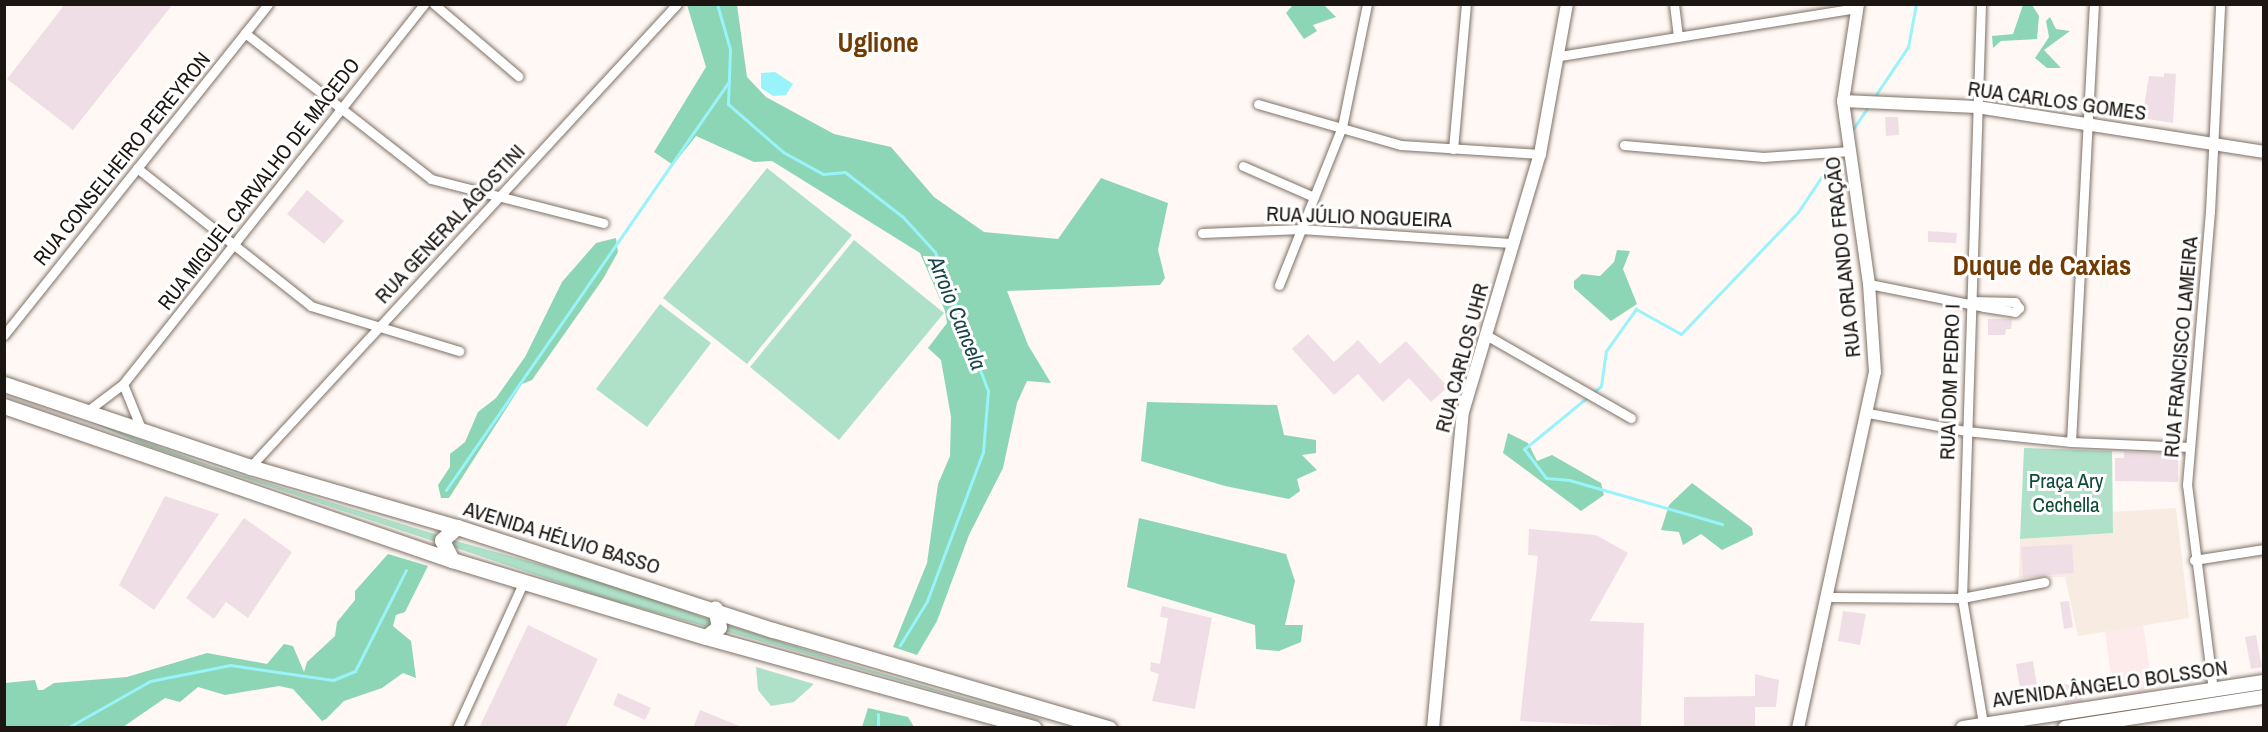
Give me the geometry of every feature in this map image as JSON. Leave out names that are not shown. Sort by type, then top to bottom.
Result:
[{"type":"main road","name":"AVENIDA HÉLVIO BASSO","points":[[4,384],[250,467],[457,527],[715,608],[773,630],[1109,728]]},
{"type":"main road","points":[[4,406],[452,560],[706,637],[1034,728]]},
{"type":"main road","points":[[452,560],[442,540],[457,527]]},
{"type":"main road","points":[[706,637],[719,627],[715,608]]},
{"type":"main road","name":"AVENIDA ÂNGELO BOLSSON","points":[[1963,728],[2264,682]]},
{"type":"main road","name":"AVENIDA ÂNGELO BOLSSON","points":[[2065,728],[2264,697]]},
{"type":"street","name":"RUA CONSELHEIRO PEREYRON","points":[[4,335],[268,4]]},
{"type":"street","name":"RUA MIGUEL CARVALHO DE MACEDO","points":[[86,412],[123,384],[343,109],[423,4]]},
{"type":"street","points":[[434,4],[518,76]]},
{"type":"street","name":"RUA GENERAL AGOSTINI","points":[[250,467],[677,4]]},
{"type":"street","points":[[1279,285],[1342,127],[1367,4]]},
{"type":"street","points":[[1453,148],[1466,4]]},
{"type":"street","name":"RUA CARLOS UHR","points":[[1433,728],[1460,433],[1486,335],[1540,154],[1560,56],[1567,4]]},
{"type":"street","points":[[1674,4],[1678,37]]},
{"type":"street","name":"RUA DOM PEDRO I","points":[[1981,4],[1962,598],[1983,726]]},
{"type":"street","points":[[2070,442],[2094,4]]},
{"type":"street","name":"RUA FRANCISCO LAMEIRA","points":[[2213,690],[2188,507],[2190,447],[2213,144],[2220,4]]},
{"type":"street","points":[[1560,56],[1858,6]]},
{"type":"street","name":"RUA ORLANDO FRAÇÃO","points":[[1798,728],[1868,413],[1875,372],[1869,284],[1843,101],[1858,6]]},
{"type":"street","points":[[245,33],[431,179],[603,223]]},
{"type":"street","name":"RUA CARLOS GOMES","points":[[1843,101],[1977,107],[2264,152]]},
{"type":"street","points":[[1258,104],[1401,145],[1540,154]]},
{"type":"street","points":[[1624,145],[1763,157],[1850,151]]},
{"type":"street","points":[[1243,166],[1314,197]]},
{"type":"street","points":[[137,168],[311,306],[459,351]]},
{"type":"street","name":"RUA JÚLIO NOGUEIRA","points":[[1202,233],[1301,229],[1514,243]]},
{"type":"street","points":[[1869,284],[1971,301]]},
{"type":"street","points":[[1486,335],[1631,418]]},
{"type":"street","points":[[123,384],[142,431]]},
{"type":"street","points":[[1868,413],[1966,431],[2070,442],[2190,447]]},
{"type":"street","points":[[2194,560],[2264,549]]},
{"type":"street","points":[[457,728],[524,581]]},
{"type":"street","points":[[1827,597],[1962,598],[2044,582]]},
{"type":"street","name":"RUA ORLANDO FRAÇÃO","points":[[1791,728],[1800,714]]},
{"type":"shaded area","points":[[2176,508],[2189,618],[2078,636],[2065,577],[2019,578],[2020,539],[2113,533],[2113,512]]},
{"type":"shaded area","points":[[2143,625],[2153,690],[2114,697],[2105,631]]},
{"type":"green space","points":[[687,5],[737,5],[747,77],[766,97],[834,134],[891,147],[934,197],[984,232],[1058,239],[1101,178],[1168,203],[1158,250],[1165,278],[1160,285],[1007,291],[1028,345],[1051,383],[1027,381],[1017,403],[1003,468],[969,535],[937,621],[917,655],[893,647],[927,563],[938,484],[950,456],[951,417],[941,360],[928,348],[947,323],[945,311],[920,253],[772,161],[754,162],[696,136],[673,165],[654,152],[706,67]]},
{"type":"green space","points":[[1293,5],[1325,6],[1336,17],[1313,25],[1317,31],[1304,39],[1286,13]]},
{"type":"green space","points":[[2023,5],[2032,5],[2039,16],[2037,39],[2001,41],[1993,48],[1992,36],[2013,34]]},
{"type":"green space","points":[[2050,17],[2056,29],[2070,31],[2044,50],[2061,68],[2047,68],[2035,58],[2049,37],[2046,21]]},
{"type":"green space","points":[[767,168],[852,235],[747,364],[663,298]]},
{"type":"green space","points":[[616,238],[618,252],[603,279],[532,380],[522,384],[449,498],[441,498],[438,485],[450,467],[450,454],[465,442],[478,412],[496,398],[525,357],[562,282],[596,243]]},
{"type":"green space","points":[[854,240],[944,313],[839,440],[750,367]]},
{"type":"green space","points":[[1617,250],[1630,251],[1623,269],[1637,304],[1611,321],[1574,288],[1574,281],[1582,274],[1600,276],[1614,262]]},
{"type":"green space","points":[[660,304],[711,343],[647,427],[596,389]]},
{"type":"green space","points":[[1147,402],[1277,405],[1284,435],[1316,440],[1316,453],[1302,455],[1317,470],[1297,479],[1300,491],[1289,499],[1225,486],[1141,461]]},
{"type":"green space","points":[[77,416],[209,465],[438,535],[436,542],[144,445]]},
{"type":"green space","points":[[1508,433],[1528,443],[1537,461],[1552,455],[1601,483],[1604,495],[1581,511],[1503,453]]},
{"type":"green space","name":"Praça Ary Cechella","points":[[2024,448],[2112,451],[2113,533],[2020,539]]},
{"type":"green space","points":[[1692,483],[1752,528],[1753,535],[1722,550],[1701,534],[1683,545],[1679,532],[1661,530],[1669,505]]},
{"type":"green space","points":[[1139,518],[1286,554],[1295,581],[1285,625],[1303,625],[1301,642],[1279,651],[1256,649],[1255,625],[1127,587]]},
{"type":"green space","points":[[449,539],[607,583],[714,621],[711,628],[601,597],[450,546]]},
{"type":"green space","points":[[388,554],[428,566],[405,612],[396,615],[393,626],[411,641],[416,678],[403,673],[382,688],[344,701],[322,721],[293,689],[279,686],[225,695],[198,687],[180,702],[165,698],[123,727],[5,727],[5,683],[35,680],[38,690],[43,690],[54,683],[127,677],[207,653],[267,664],[284,644],[293,646],[304,672],[307,662],[335,636],[337,622],[355,600],[355,591]]},
{"type":"green space","points":[[725,624],[851,664],[1064,727],[724,631]]},
{"type":"green space","points":[[756,667],[814,684],[794,702],[771,706],[758,690]]},
{"type":"green space","points":[[2263,686],[2263,690],[2207,699],[1997,728]]},
{"type":"green space","points":[[868,708],[908,717],[914,727],[862,727]]},
{"type":"water","points":[[775,72],[793,84],[786,95],[773,96],[761,88],[761,73]]},
{"type":"building","points":[[65,4],[173,4],[73,130],[7,79]]},
{"type":"building","points":[[2164,73],[2176,74],[2173,123],[2142,118],[2149,76],[2164,77]]},
{"type":"building","points":[[1885,117],[1898,117],[1899,135],[1886,136]]},
{"type":"building","points":[[307,190],[344,221],[324,244],[287,214]]},
{"type":"building","points":[[1928,231],[1957,233],[1956,243],[1928,242]]},
{"type":"building","points":[[1988,319],[2012,319],[2011,329],[2006,329],[2005,335],[1988,335]]},
{"type":"building","points":[[1308,334],[1334,362],[1358,340],[1380,364],[1406,341],[1448,387],[1431,402],[1409,378],[1383,402],[1358,374],[1334,395],[1292,349]]},
{"type":"building","points":[[2124,452],[2178,453],[2178,482],[2115,481],[2115,458],[2124,458]]},
{"type":"building","points":[[165,496],[219,514],[154,610],[119,585]]},
{"type":"building","points":[[244,518],[292,552],[248,618],[226,602],[214,619],[186,598]]},
{"type":"building","points":[[1529,529],[1596,535],[1628,553],[1590,621],[1644,623],[1641,727],[1520,721],[1538,556],[1528,555]]},
{"type":"building","points":[[2072,544],[2074,573],[2023,577],[2021,547]]},
{"type":"building","points":[[2069,601],[2073,627],[2064,629],[2060,602]]},
{"type":"building","points":[[1162,606],[1212,618],[1195,709],[1152,701],[1159,674],[1150,671],[1151,662],[1160,664],[1168,618],[1160,617]]},
{"type":"building","points":[[1843,611],[1866,614],[1860,645],[1838,641]]},
{"type":"building","points":[[528,625],[598,659],[565,728],[479,728]]},
{"type":"building","points":[[2256,635],[2262,667],[2251,669],[2245,637]]},
{"type":"building","points":[[2033,661],[2040,704],[2023,707],[2016,664]]},
{"type":"building","points":[[1755,674],[1779,680],[1776,707],[1755,707],[1755,728],[1684,728],[1684,697],[1755,696]]},
{"type":"building","points":[[2080,681],[2083,701],[2065,703],[2062,684]]},
{"type":"building","points":[[618,693],[651,708],[645,720],[613,705]]},
{"type":"building","points":[[700,710],[742,727],[742,728],[693,728]]},
{"type":"waterway","name":"Arroio Cancela","points":[[717,4],[730,49],[728,104],[783,152],[823,174],[845,172],[903,217],[935,252],[988,391],[983,452],[927,601],[900,645]]},
{"type":"waterway","points":[[1873,99],[1908,47],[1916,4]]},
{"type":"waterway","points":[[446,490],[729,82]]},
{"type":"waterway","points":[[1851,132],[1869,105]]},
{"type":"waterway","points":[[1722,524],[1570,480],[1546,478],[1524,449],[1601,386],[1606,351],[1636,309],[1681,334],[1798,212],[1836,155]]},
{"type":"waterway","points":[[67,728],[150,681],[230,665],[333,680],[355,671],[406,570]]},
{"type":"waterway","name":"Arroio Cancela","points":[[878,714],[878,728]]},
{"type":"district","name":"Uglione","points":[[878,43]]},
{"type":"district","name":"Duque de Caxias","points":[[2042,266]]}]
